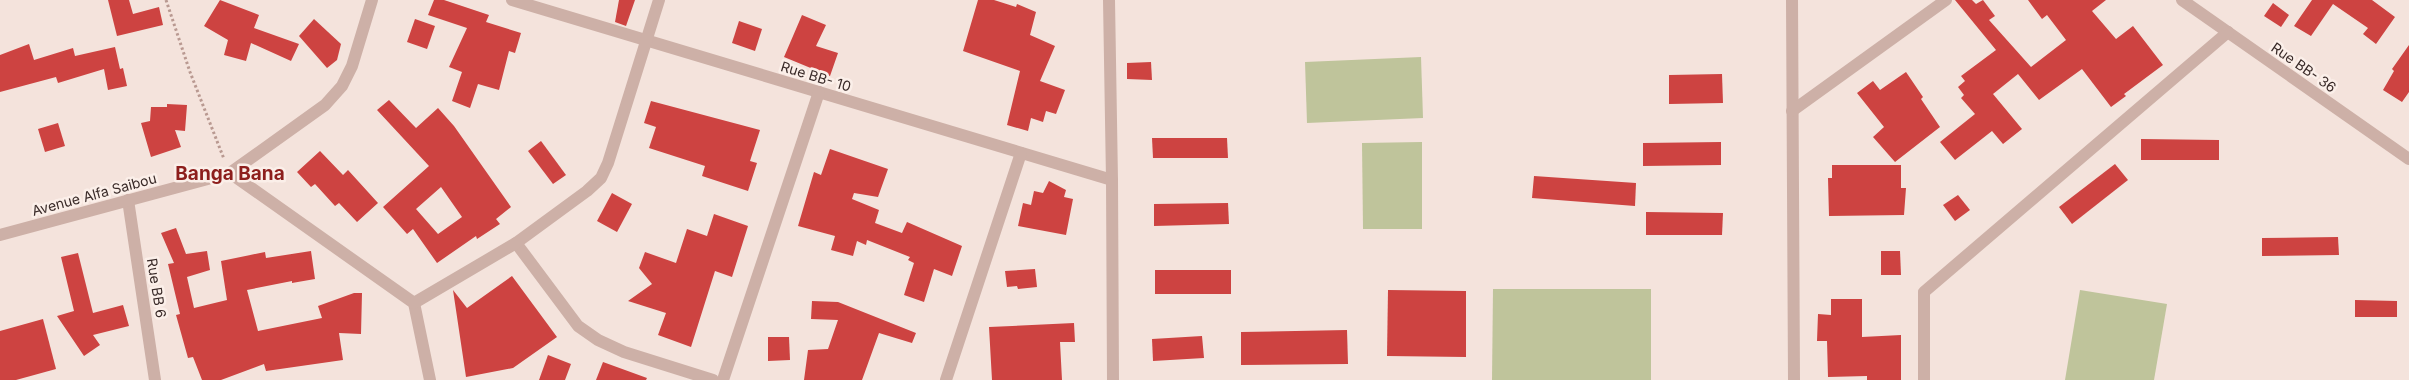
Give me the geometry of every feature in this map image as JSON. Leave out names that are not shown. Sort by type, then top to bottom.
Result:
[{"type":"street","name":"Avenue Alfa Saibou","points":[[0,235],[230,173],[326,104],[342,86],[352,66],[372,0]]},
{"type":"street","name":"Rue BB- 10","points":[[512,0],[1112,180]]},
{"type":"street","points":[[414,303],[516,243],[587,192],[601,178],[608,163],[659,0]]},
{"type":"street","points":[[1109,0],[1112,180],[1112,380]]},
{"type":"street","points":[[1792,0],[1794,380]]},
{"type":"street","points":[[1792,111],[1946,0]]},
{"type":"street","name":"Rue BB- 36","points":[[2182,0],[2409,159]]},
{"type":"street","points":[[1924,380],[1924,292],[2228,32]]},
{"type":"street","points":[[723,380],[819,92]]},
{"type":"street","points":[[946,380],[1021,153]]},
{"type":"street","points":[[230,173],[414,303],[430,380]]},
{"type":"street","name":"Rue BB 6","points":[[128,200],[155,380]]},
{"type":"street","points":[[516,243],[578,326],[598,340],[624,352],[714,380]]},
{"type":"path","points":[[166,0],[190,72],[230,173]]},
{"type":"green space","points":[[1421,57],[1423,118],[1307,123],[1305,62]]},
{"type":"green space","points":[[1422,142],[1422,229],[1363,229],[1362,143]]},
{"type":"green space","points":[[1493,289],[1651,289],[1651,380],[1492,380]]},
{"type":"green space","points":[[2080,290],[2167,304],[2154,380],[2065,380]]},
{"type":"building","points":[[108,0],[129,0],[133,14],[159,7],[163,25],[117,36]]},
{"type":"building","points":[[220,0],[259,15],[254,28],[299,44],[291,61],[251,43],[246,61],[224,55],[228,40],[204,26]]},
{"type":"building","points":[[434,0],[444,0],[489,15],[486,22],[521,33],[515,53],[509,51],[499,90],[478,84],[470,108],[452,101],[462,72],[449,67],[467,28],[428,15]]},
{"type":"building","points":[[619,0],[635,0],[626,26],[615,22]]},
{"type":"building","points":[[978,0],[994,0],[1016,7],[1017,4],[1036,12],[1030,35],[1055,46],[1040,81],[1065,90],[1056,114],[1046,111],[1043,122],[1031,118],[1028,131],[1007,125],[1020,71],[963,51]]},
{"type":"building","points":[[1955,0],[1972,0],[1976,4],[1983,0],[1995,16],[1989,20],[2031,67],[2066,40],[2047,15],[2042,19],[2028,0],[2106,0],[2092,11],[2116,39],[2133,26],[2163,65],[2124,94],[2126,96],[2111,107],[2082,69],[2039,100],[2018,74],[1993,94],[2022,129],[2003,144],[1992,131],[1955,160],[1940,142],[1975,114],[1961,98],[1964,95],[1958,87],[1965,81],[1961,76],[1996,50]]},
{"type":"building","points":[[2312,0],[2372,0],[2395,17],[2376,44],[2363,34],[2368,28],[2333,4],[2311,36],[2294,26]]},
{"type":"building","points":[[2273,3],[2289,15],[2281,27],[2264,16]]},
{"type":"building","points":[[802,15],[826,25],[816,46],[838,53],[830,76],[784,57]]},
{"type":"building","points":[[314,19],[341,44],[337,60],[327,68],[299,36]]},
{"type":"building","points":[[415,19],[435,26],[427,49],[407,42]]},
{"type":"building","points":[[739,21],[762,29],[755,51],[732,43]]},
{"type":"building","points":[[29,44],[34,60],[73,48],[75,56],[115,47],[120,69],[123,68],[127,86],[108,90],[104,69],[58,83],[56,77],[0,92],[0,55]]},
{"type":"building","points":[[2409,45],[2409,92],[2402,102],[2383,90],[2394,71],[2392,69]]},
{"type":"building","points":[[1151,62],[1152,80],[1127,79],[1127,63]]},
{"type":"building","points":[[1906,72],[1940,127],[1895,162],[1873,137],[1884,127],[1857,93],[1873,81],[1880,90]]},
{"type":"building","points":[[1722,74],[1723,103],[1669,104],[1669,75]]},
{"type":"building","points":[[389,100],[416,128],[438,108],[454,126],[511,207],[496,219],[500,224],[477,239],[476,236],[437,263],[413,229],[407,234],[383,207],[429,166],[377,110]],"holes":[[[441,187],[462,217],[438,234],[416,209]]]},
{"type":"building","points":[[651,101],[760,130],[750,161],[757,163],[748,191],[702,176],[705,166],[649,148],[656,127],[644,123]]},
{"type":"building","points":[[167,104],[187,105],[185,131],[175,130],[181,147],[151,157],[141,123],[150,121],[151,107],[167,107]]},
{"type":"building","points":[[58,123],[65,146],[45,152],[38,129]]},
{"type":"building","points":[[1152,138],[1227,138],[1228,158],[1153,158]]},
{"type":"building","points":[[2141,139],[2219,140],[2219,160],[2141,160]]},
{"type":"building","points":[[541,141],[566,175],[553,184],[528,151]]},
{"type":"building","points":[[1721,142],[1721,165],[1643,166],[1643,143]]},
{"type":"building","points":[[830,149],[888,169],[878,197],[854,193],[852,199],[879,210],[875,223],[902,233],[907,222],[962,246],[952,276],[934,269],[924,302],[904,295],[914,263],[908,260],[910,257],[867,240],[866,245],[857,241],[853,256],[831,250],[835,236],[798,226],[814,172],[821,175]]},
{"type":"building","points":[[320,151],[343,175],[348,170],[378,203],[357,222],[339,203],[335,206],[315,184],[311,187],[297,172]]},
{"type":"building","points":[[2115,164],[2128,180],[2072,224],[2059,207]]},
{"type":"building","points":[[1832,165],[1901,165],[1901,188],[1906,188],[1904,215],[1829,216],[1828,178],[1832,178]]},
{"type":"building","points":[[1534,176],[1636,183],[1635,206],[1532,198]]},
{"type":"building","points":[[1049,181],[1066,190],[1064,197],[1073,199],[1066,235],[1018,226],[1023,203],[1031,205],[1034,191],[1043,193]]},
{"type":"building","points":[[612,193],[632,204],[617,232],[597,221]]},
{"type":"building","points":[[1958,195],[1970,210],[1955,221],[1943,205]]},
{"type":"building","points":[[1228,203],[1229,224],[1154,226],[1154,204]]},
{"type":"building","points":[[1646,212],[1723,213],[1722,235],[1646,235]]},
{"type":"building","points":[[714,214],[748,226],[732,277],[715,271],[691,347],[658,335],[666,313],[628,301],[652,284],[639,268],[645,252],[676,263],[687,229],[707,236]]},
{"type":"building","points":[[176,228],[186,254],[207,251],[210,270],[187,277],[194,308],[227,300],[221,261],[265,252],[266,258],[311,251],[315,279],[292,283],[292,281],[247,290],[258,331],[322,318],[318,306],[354,293],[362,293],[361,334],[339,333],[343,360],[266,371],[264,364],[221,380],[202,380],[193,357],[188,358],[176,315],[180,314],[168,264],[174,263],[161,233]]},
{"type":"building","points":[[2338,237],[2339,255],[2262,256],[2262,238]]},
{"type":"building","points":[[1881,251],[1900,251],[1901,275],[1881,275]]},
{"type":"building","points":[[78,253],[93,313],[123,305],[129,326],[93,335],[100,345],[84,356],[57,316],[74,311],[61,257]]},
{"type":"building","points":[[1035,269],[1037,287],[1018,289],[1017,286],[1007,287],[1005,271]]},
{"type":"building","points":[[1155,270],[1231,270],[1231,294],[1155,294]]},
{"type":"building","points":[[512,276],[557,337],[513,368],[466,377],[453,290],[467,308]]},
{"type":"building","points":[[1388,290],[1466,291],[1466,357],[1387,356]]},
{"type":"building","points":[[1831,299],[1862,299],[1862,337],[1901,335],[1901,380],[1867,380],[1867,376],[1828,377],[1827,341],[1817,341],[1818,314],[1831,315]]},
{"type":"building","points":[[2355,300],[2397,301],[2397,317],[2355,317]]},
{"type":"building","points":[[812,301],[838,302],[916,333],[912,343],[879,333],[862,380],[804,380],[808,350],[828,349],[838,320],[811,319]]},
{"type":"building","points":[[43,319],[56,369],[16,380],[0,380],[0,331]]},
{"type":"building","points":[[1074,323],[1075,342],[1060,342],[1062,380],[992,380],[989,327]]},
{"type":"building","points":[[1347,330],[1348,364],[1241,365],[1241,332]]},
{"type":"building","points":[[1202,336],[1204,358],[1153,361],[1152,339]]},
{"type":"building","points":[[768,337],[789,337],[790,360],[768,361]]},
{"type":"building","points":[[548,355],[571,364],[565,380],[539,380]]},
{"type":"building","points":[[603,362],[647,378],[646,380],[596,380]]},
{"type":"district","name":"Banga Bana","points":[[230,173]]}]
